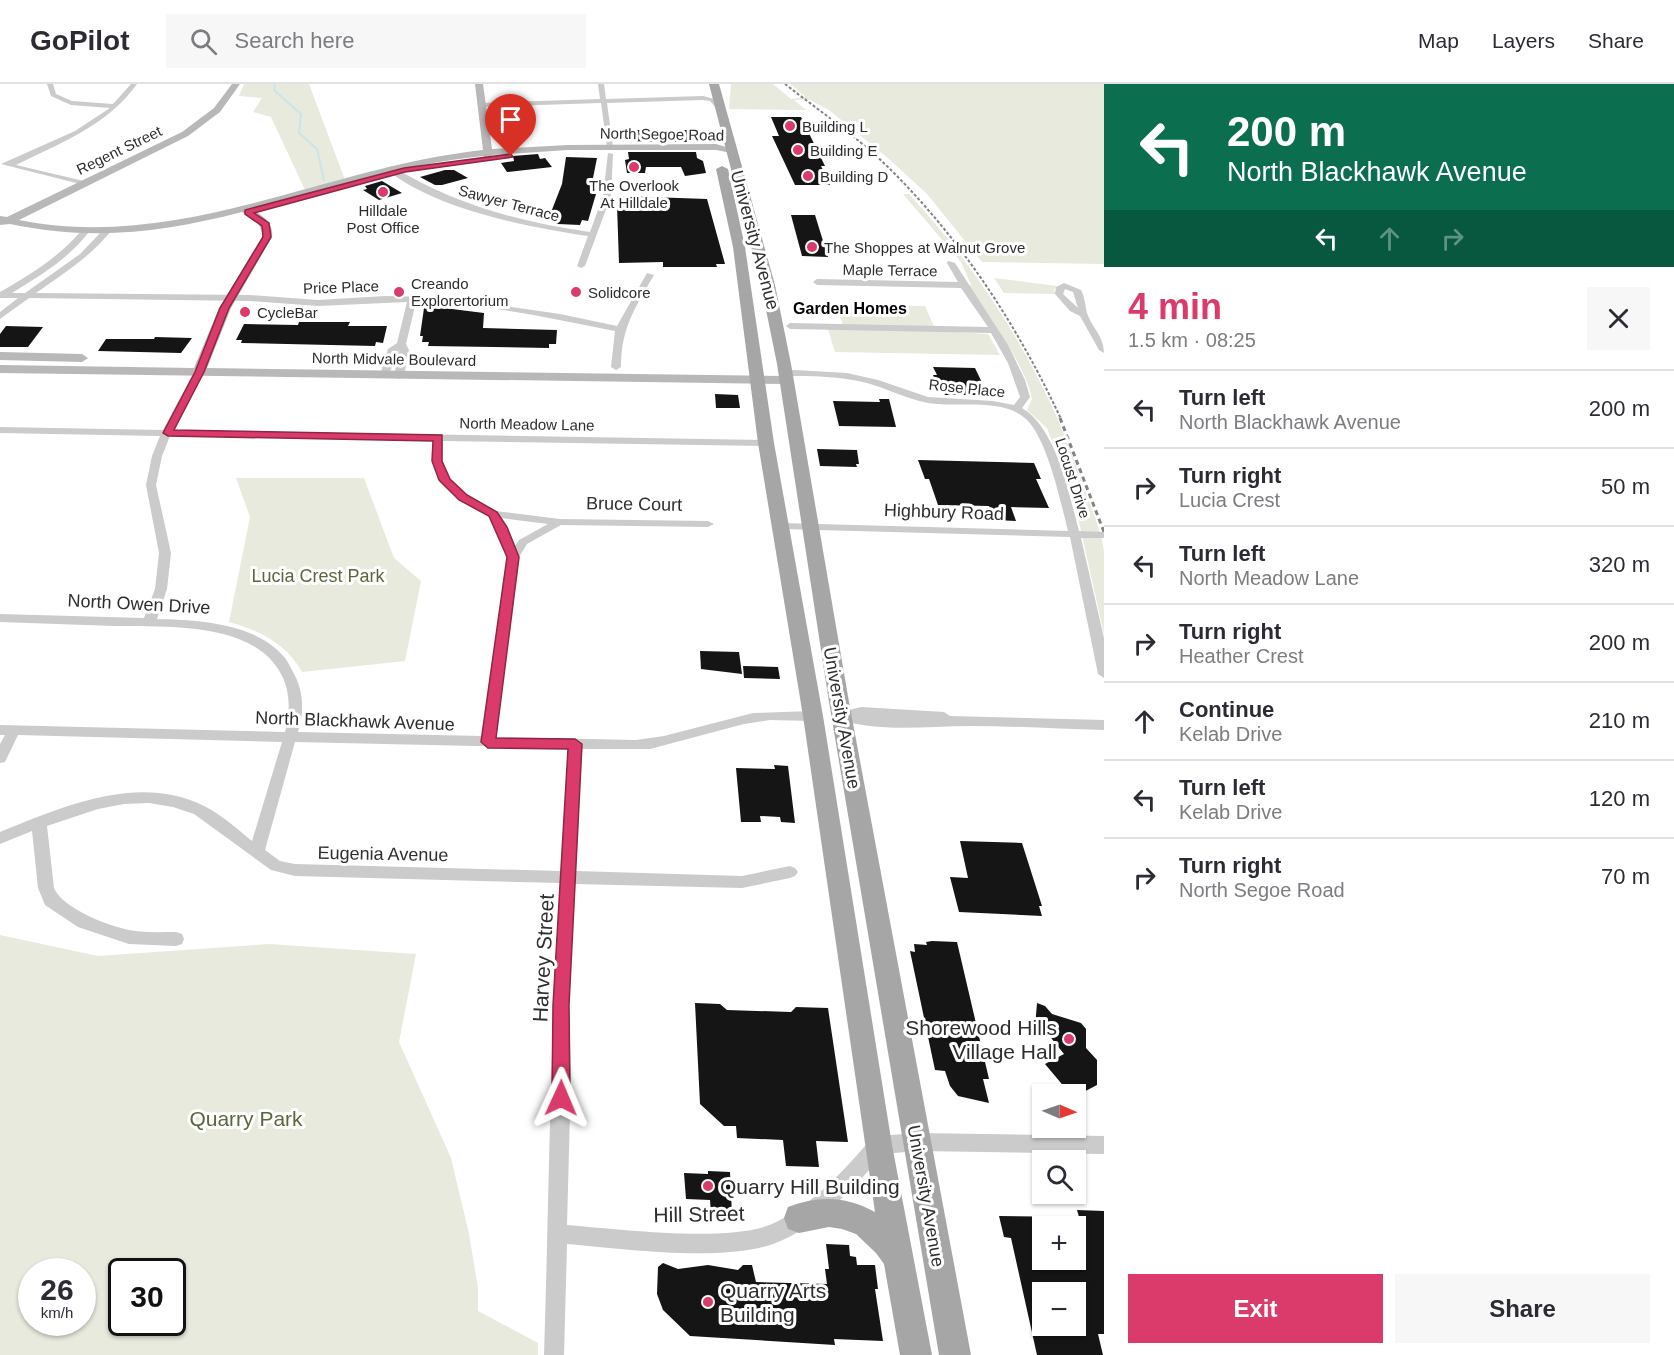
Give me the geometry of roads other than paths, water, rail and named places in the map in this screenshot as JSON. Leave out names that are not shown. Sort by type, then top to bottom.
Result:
[{"type":"main road","points":[[699,84],[707,114]]},
{"type":"main road","points":[[726,84],[724,108],[727,136]]},
{"type":"main road","name":"University Avenue","points":[[714,86],[768,285],[786,376],[841,716],[956,1355]]},
{"type":"main road","name":"University Avenue","points":[[716,146],[738,241],[766,443],[813,716],[878,1145],[916,1355]]},
{"type":"main road","points":[[740,371],[758,377],[774,393],[789,472],[804,497]]},
{"type":"main road","points":[[806,675],[825,711],[841,716]]},
{"type":"main road","points":[[813,716],[828,722],[850,767]]},
{"type":"main road","points":[[799,1218],[832,1210],[856,1217],[882,1237],[899,1260]]},
{"type":"street","points":[[50,84],[54,96],[64,101],[113,106]]},
{"type":"street","points":[[9,165],[79,130],[113,106],[134,84]]},
{"type":"street","name":"Regent Street","points":[[2,222],[157,143],[196,120],[213,104],[226,84]]},
{"type":"street","name":"Regent Street","points":[[80,183],[166,144],[202,123],[223,104],[236,84]]},
{"type":"street","points":[[479,84],[487,155]]},
{"type":"street","points":[[581,266],[607,196],[610,151],[601,84]]},
{"type":"street","points":[[703,98],[710,96],[714,86]]},
{"type":"street","points":[[480,105],[703,98],[712,100],[719,108]]},
{"type":"street","name":"North Segoe Road","points":[[392,170],[487,155],[716,146]]},
{"type":"street","name":"North Segoe Road","points":[[2,222],[41,235],[177,230],[392,170],[487,155],[544,149],[610,151],[716,146],[731,150]]},
{"type":"street","points":[[0,163],[80,183]]},
{"type":"street","name":"Sawyer Terrace","points":[[392,170],[423,189],[471,209],[544,228],[594,235]]},
{"type":"street","points":[[149,622],[158,602],[165,559],[162,536],[152,502],[155,461],[202,366],[231,298],[268,232],[262,221],[245,210]]},
{"type":"street","points":[[0,295],[51,265],[84,234]]},
{"type":"street","points":[[0,316],[25,295],[74,265],[104,234]]},
{"type":"street","points":[[951,263],[993,330],[1024,391],[1023,401],[1016,410]]},
{"type":"street","points":[[616,368],[615,341],[618,329],[650,276]]},
{"type":"street","name":"Maple Terrace","points":[[817,282],[963,285]]},
{"type":"street","name":"Price Place","points":[[0,295],[231,298],[318,303],[412,299],[449,300],[618,329]]},
{"type":"street","points":[[386,370],[393,349],[401,344],[412,299]]},
{"type":"street","points":[[1083,314],[1104,350]]},
{"type":"street","points":[[790,326],[993,330]]},
{"type":"street","points":[[400,370],[405,350],[401,344]]},
{"type":"street","name":"North Midvale Boulevard","points":[[0,356],[202,366],[386,370],[616,368],[740,371]]},
{"type":"street","name":"North Midvale Boulevard","points":[[0,369],[202,366]]},
{"type":"street","name":"North Midvale Boulevard","points":[[400,370],[650,380],[786,376]]},
{"type":"street","name":"Rose Place","points":[[786,376],[833,380],[845,376],[866,380],[930,401],[993,404],[1016,410]]},
{"type":"street","points":[[650,380],[743,388],[760,396]]},
{"type":"street","name":"Locust Drive","points":[[1016,410],[1029,417],[1042,434],[1075,534],[1104,674]]},
{"type":"street","name":"North Meadow Lane","points":[[0,430],[766,443]]},
{"type":"street","points":[[438,438],[437,461],[445,480],[463,497],[493,514],[504,533],[513,557],[488,742]]},
{"type":"street","name":"Bruce Court","points":[[493,514],[561,522],[708,524]]},
{"type":"street","name":"Bruce Court","points":[[513,557],[523,542],[541,530],[561,522]]},
{"type":"street","name":"Highbury Road","points":[[782,526],[1104,535]]},
{"type":"street","name":"North Owen Drive","points":[[0,618],[149,622],[222,628],[250,638],[266,647],[279,659],[292,680],[297,701],[291,738],[256,853]]},
{"type":"street","name":"North Blackhawk Avenue","points":[[7,730],[291,738],[651,744],[689,736],[746,718],[768,715],[813,716]]},
{"type":"street","points":[[841,716],[863,722],[907,724],[967,721],[1104,725]]},
{"type":"street","points":[[0,758],[7,730]]},
{"type":"street","name":"Harvey Street","points":[[554,1355],[562,1076],[561,1005],[570,877],[575,744]]},
{"type":"street","name":"Eugenia Avenue","points":[[0,838],[108,801],[155,797],[185,803],[199,810],[276,866],[316,872],[742,882],[790,873]]},
{"type":"street","points":[[39,823],[46,888],[51,900],[84,922],[129,937],[176,939]]},
{"type":"street","points":[[878,1145],[917,1142],[1104,1145]]},
{"type":"street","name":"Hill Street","points":[[557,1234],[724,1241],[771,1235],[799,1218],[842,1185],[878,1145]]},
{"type":"waterway","points":[[275,84],[274,90],[301,114],[299,133],[317,149],[324,180]]},
{"type":"railway","points":[[785,84],[866,147],[892,171],[943,227],[1008,319],[1061,419]]},
{"type":"railway","points":[[1060,418],[1104,532]]},
{"type":"place","name":"Building L","points":[[790,126]]},
{"type":"place","name":"Building E","points":[[798,150]]},
{"type":"place","name":"The Overlook At Hilldale","points":[[634,167]]},
{"type":"place","name":"Building D","points":[[808,176]]},
{"type":"place","name":"Hilldale Post Office","points":[[383,192]]},
{"type":"place","name":"The Shoppes at Walnut Grove","points":[[812,247]]},
{"type":"place","name":"Creando Explorertorium","points":[[399,292]]},
{"type":"place","name":"Solidcore","points":[[576,292]]},
{"type":"place","name":"CycleBar","points":[[245,312]]},
{"type":"place","name":"Shorewood Hills Village Hall","points":[[1069,1039]]},
{"type":"place","name":"Quarry Hill Building","points":[[708,1186]]},
{"type":"place","name":"Quarry Arts Building","points":[[708,1302]]},
{"type":"district","name":"Garden Homes","points":[[850,308]]},
{"type":"park label","name":"Lucia Crest Park","points":[[318,576]]},
{"type":"park label","name":"Quarry Park","points":[[246,1118]]}]
